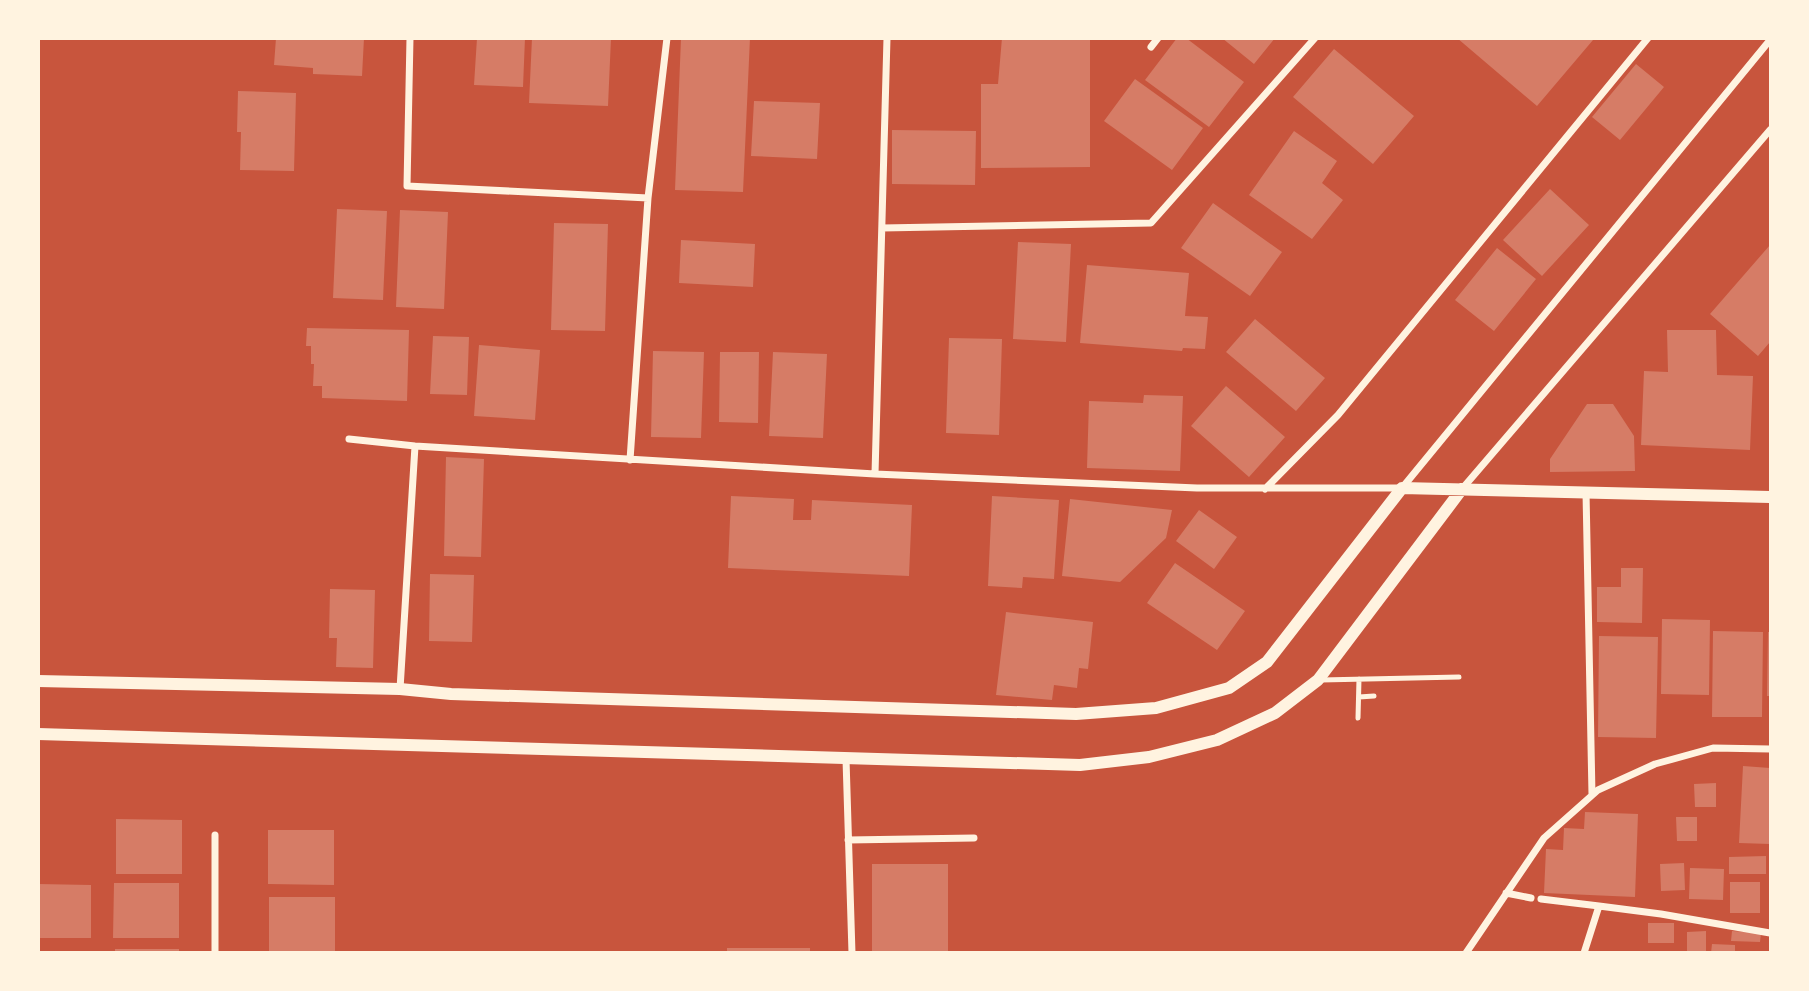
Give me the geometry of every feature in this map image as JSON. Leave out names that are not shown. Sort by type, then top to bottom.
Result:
[{"type":"street","points":[[410,38],[407,186],[648,198]]},
{"type":"street","points":[[630,460],[648,198],[667,38]]},
{"type":"street","points":[[875,474],[887,38]]},
{"type":"street","points":[[1151,47],[1158,38]]},
{"type":"street","points":[[882,228],[1151,223],[1315,38]]},
{"type":"street","points":[[1265,489],[1338,415],[1647,38]]},
{"type":"street","points":[[38,681],[400,689],[451,694],[1076,714],[1156,708],[1229,688],[1267,662],[1402,488],[1770,40]]},
{"type":"street","points":[[38,734],[1080,765],[1149,757],[1217,740],[1275,713],[1318,680],[1462,489],[1770,130]]},
{"type":"street","points":[[349,439],[415,446],[875,474],[1265,489],[1402,488],[1770,497]]},
{"type":"street","points":[[400,689],[415,446]]},
{"type":"street","points":[[1586,492],[1592,794]]},
{"type":"street","points":[[1466,953],[1544,838],[1592,794],[1655,764],[1713,748],[1770,749]]},
{"type":"street","points":[[846,759],[852,953]]},
{"type":"street","points":[[215,835],[215,953]]},
{"type":"street","points":[[848,840],[974,838]]},
{"type":"street","points":[[1506,893],[1531,898]]},
{"type":"street","points":[[1541,899],[1695,919],[1770,933]]},
{"type":"street","points":[[1584,953],[1599,906]]},
{"type":"lane","points":[[1318,680],[1459,677]]},
{"type":"lane","points":[[1358,719],[1359,679]]},
{"type":"lane","points":[[1359,697],[1374,696]]},
{"type":"building","points":[[276,38],[364,38],[362,76],[313,74],[313,68],[274,65]]},
{"type":"building","points":[[477,38],[525,38],[523,87],[474,85]]},
{"type":"building","points":[[532,38],[611,38],[608,106],[529,103]]},
{"type":"building","points":[[681,38],[750,38],[743,192],[675,190]]},
{"type":"building","points":[[1002,38],[1090,40],[1090,167],[981,168],[981,84],[998,84]]},
{"type":"building","points":[[1177,38],[1186,38],[1244,82],[1209,127],[1145,80]]},
{"type":"building","points":[[1222,38],[1275,38],[1254,64]]},
{"type":"building","points":[[1457,38],[1591,38],[1593,40],[1537,106]]},
{"type":"building","points":[[1334,49],[1414,116],[1373,164],[1293,97]]},
{"type":"building","points":[[1636,64],[1664,87],[1620,140],[1592,117]]},
{"type":"building","points":[[1135,79],[1203,128],[1172,170],[1104,121]]},
{"type":"building","points":[[238,91],[296,93],[294,171],[240,170]]},
{"type":"building","points":[[754,101],[820,103],[817,159],[751,156]]},
{"type":"building","points":[[892,130],[976,131],[975,185],[892,184]]},
{"type":"building","points":[[1294,131],[1337,161],[1322,183],[1343,200],[1312,239],[1249,195]]},
{"type":"building","points":[[1550,189],[1589,225],[1542,276],[1503,240]]},
{"type":"building","points":[[1213,203],[1282,252],[1250,296],[1181,248]]},
{"type":"building","points":[[337,209],[387,211],[383,300],[333,298]]},
{"type":"building","points":[[400,210],[448,212],[444,309],[396,307]]},
{"type":"building","points":[[554,223],[608,224],[605,331],[551,330]]},
{"type":"building","points":[[681,240],[755,244],[753,287],[679,283]]},
{"type":"building","points":[[1018,242],[1071,244],[1066,342],[1013,339]]},
{"type":"building","points":[[1770,245],[1770,342],[1758,356],[1710,314]]},
{"type":"building","points":[[1497,248],[1536,279],[1494,331],[1455,300]]},
{"type":"building","points":[[1087,265],[1189,273],[1185,316],[1208,317],[1205,349],[1183,348],[1182,351],[1080,343]]},
{"type":"building","points":[[1255,319],[1325,378],[1296,411],[1226,352]]},
{"type":"building","points":[[307,328],[409,330],[407,401],[322,398],[322,386],[313,386],[314,364],[311,364],[311,346],[306,346]]},
{"type":"building","points":[[1667,330],[1716,330],[1717,375],[1753,376],[1750,450],[1641,445],[1644,371],[1668,372]]},
{"type":"building","points":[[433,336],[469,337],[467,395],[430,394]]},
{"type":"building","points":[[949,338],[1002,339],[999,435],[946,433]]},
{"type":"building","points":[[479,345],[540,350],[535,420],[474,416]]},
{"type":"building","points":[[653,351],[704,352],[701,438],[651,437]]},
{"type":"building","points":[[720,352],[759,352],[758,423],[719,422]]},
{"type":"building","points":[[773,352],[827,354],[823,438],[769,436]]},
{"type":"building","points":[[1226,386],[1285,437],[1249,477],[1191,426]]},
{"type":"building","points":[[1144,395],[1183,396],[1180,471],[1087,468],[1089,401],[1143,403]]},
{"type":"building","points":[[1587,404],[1613,404],[1634,436],[1635,471],[1550,472],[1550,459]]},
{"type":"building","points":[[446,457],[484,459],[481,557],[444,556]]},
{"type":"building","points":[[731,496],[794,499],[793,520],[811,520],[812,500],[912,505],[909,576],[728,568]]},
{"type":"building","points":[[992,496],[1059,500],[1054,579],[1023,577],[1022,588],[988,586]]},
{"type":"building","points":[[1070,499],[1172,510],[1166,538],[1120,582],[1062,576]]},
{"type":"building","points":[[1199,510],[1237,537],[1214,569],[1176,541]]},
{"type":"building","points":[[1175,563],[1245,611],[1217,650],[1147,603]]},
{"type":"building","points":[[1621,568],[1643,568],[1642,623],[1597,622],[1597,587],[1621,587]]},
{"type":"building","points":[[430,574],[474,575],[472,642],[429,641]]},
{"type":"building","points":[[330,589],[375,590],[373,668],[336,667],[337,638],[329,638]]},
{"type":"building","points":[[1006,612],[1093,622],[1088,669],[1079,668],[1077,688],[1054,685],[1052,700],[996,695]]},
{"type":"building","points":[[1662,619],[1710,620],[1709,695],[1661,694]]},
{"type":"building","points":[[1713,631],[1763,632],[1762,717],[1712,717]]},
{"type":"building","points":[[1770,632],[1770,696],[1767,696]]},
{"type":"building","points":[[1599,636],[1658,637],[1656,738],[1598,737]]},
{"type":"building","points":[[1743,766],[1770,768],[1770,844],[1739,843]]},
{"type":"building","points":[[1716,783],[1716,807],[1695,807],[1694,784]]},
{"type":"building","points":[[1585,812],[1638,814],[1635,897],[1544,893],[1546,849],[1563,850],[1564,828],[1584,829]]},
{"type":"building","points":[[1676,817],[1697,817],[1697,841],[1677,841]]},
{"type":"building","points":[[116,819],[182,820],[182,874],[116,874]]},
{"type":"building","points":[[268,830],[334,830],[334,885],[268,884]]},
{"type":"building","points":[[1766,856],[1766,874],[1729,874],[1729,857]]},
{"type":"building","points":[[1684,863],[1685,890],[1661,891],[1660,864]]},
{"type":"building","points":[[872,864],[948,864],[948,953],[872,953]]},
{"type":"building","points":[[1690,868],[1724,869],[1723,900],[1689,899]]},
{"type":"building","points":[[1730,882],[1760,882],[1760,913],[1730,913]]},
{"type":"building","points":[[114,883],[179,883],[179,938],[113,938]]},
{"type":"building","points":[[38,884],[91,885],[91,938],[38,938]]},
{"type":"building","points":[[269,897],[335,897],[335,952],[269,951]]},
{"type":"building","points":[[1648,923],[1674,923],[1674,943],[1648,943]]},
{"type":"building","points":[[1706,931],[1706,953],[1687,953],[1687,932]]},
{"type":"building","points":[[1732,931],[1761,933],[1760,942],[1731,941]]},
{"type":"building","points":[[1712,944],[1735,945],[1735,953],[1711,953]]},
{"type":"building","points":[[727,948],[810,948],[810,953],[727,953]]},
{"type":"building","points":[[115,949],[179,949],[179,953],[115,953]]}]
